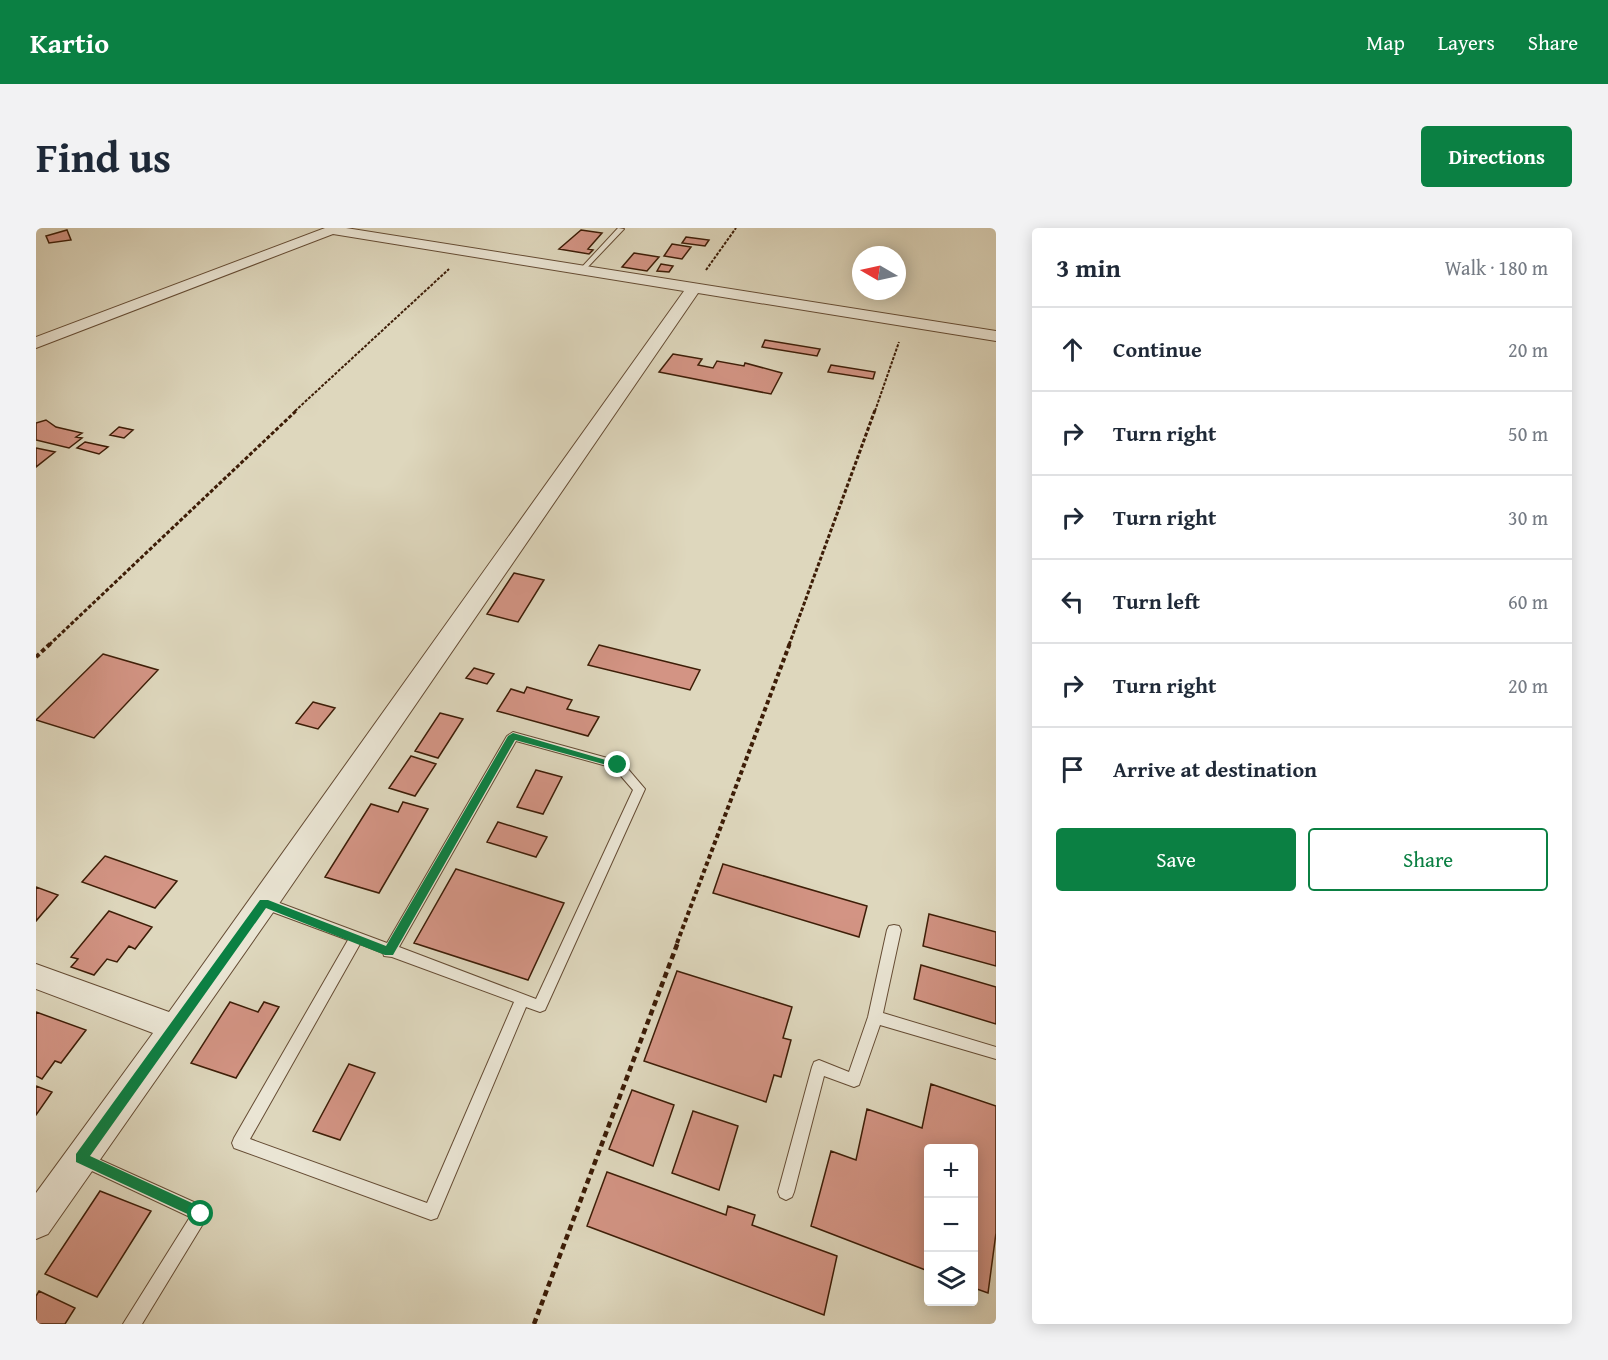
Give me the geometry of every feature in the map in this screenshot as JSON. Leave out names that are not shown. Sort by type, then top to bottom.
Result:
[{"type":"street","points":[[36,343],[331,229],[996,336]]},
{"type":"street","points":[[36,1222],[264,903],[694,287]]},
{"type":"street","points":[[36,976],[173,1028]]},
{"type":"lane","points":[[583,269],[621,229]]},
{"type":"lane","points":[[264,903],[389,952],[540,1006],[639,789],[618,765],[513,736],[389,952]]},
{"type":"lane","points":[[786,1192],[819,1067],[854,1080],[875,1017],[894,930]]},
{"type":"lane","points":[[356,939],[240,1143],[431,1212],[522,1000]]},
{"type":"lane","points":[[875,1017],[996,1053]]},
{"type":"lane","points":[[81,1158],[201,1214],[132,1324]]},
{"type":"path","points":[[694,287],[736,228]]},
{"type":"path","points":[[36,657],[364,346],[470,251]]},
{"type":"path","points":[[534,1324],[843,502],[907,322]]},
{"type":"building","points":[[67,230],[71,240],[49,243],[46,236]]},
{"type":"building","points":[[581,230],[602,233],[588,249],[593,250],[589,254],[559,249]]},
{"type":"building","points":[[686,237],[709,240],[705,246],[682,243]]},
{"type":"building","points":[[672,244],[691,247],[682,259],[664,256]]},
{"type":"building","points":[[634,253],[659,257],[647,271],[622,267]]},
{"type":"building","points":[[661,264],[673,266],[669,272],[657,271]]},
{"type":"building","points":[[765,340],[820,349],[817,356],[762,347]]},
{"type":"building","points":[[673,354],[702,359],[698,365],[713,368],[717,361],[744,366],[745,363],[782,373],[771,394],[659,372]]},
{"type":"building","points":[[831,365],[875,372],[873,379],[828,372]]},
{"type":"building","points":[[46,420],[56,427],[82,433],[76,437],[82,438],[69,448],[36,440],[36,423]]},
{"type":"building","points":[[119,427],[133,430],[124,438],[110,435]]},
{"type":"building","points":[[85,442],[108,447],[99,454],[77,448]]},
{"type":"building","points":[[36,448],[55,452],[36,467]]},
{"type":"building","points":[[514,573],[544,580],[518,622],[487,614]]},
{"type":"building","points":[[599,645],[700,670],[690,690],[588,665]]},
{"type":"building","points":[[103,654],[158,670],[94,738],[36,720]]},
{"type":"building","points":[[474,668],[494,674],[487,684],[466,678]]},
{"type":"building","points":[[527,687],[572,700],[567,709],[599,717],[588,736],[497,711],[511,689],[524,693]]},
{"type":"building","points":[[313,702],[335,708],[318,729],[296,723]]},
{"type":"building","points":[[440,713],[463,719],[438,758],[415,751]]},
{"type":"building","points":[[411,756],[436,764],[415,796],[389,788]]},
{"type":"building","points":[[536,770],[562,777],[543,814],[517,807]]},
{"type":"building","points":[[403,802],[428,809],[379,893],[325,877],[371,804],[398,812]]},
{"type":"building","points":[[498,822],[547,837],[536,857],[487,842]]},
{"type":"building","points":[[105,856],[177,881],[155,908],[82,882]]},
{"type":"building","points":[[723,864],[867,906],[859,937],[713,893]]},
{"type":"building","points":[[456,869],[564,903],[528,980],[414,943]]},
{"type":"building","points":[[36,887],[58,895],[36,921]]},
{"type":"building","points":[[109,911],[152,927],[135,949],[129,946],[117,962],[107,959],[94,975],[71,967],[78,959],[71,957]]},
{"type":"building","points":[[929,914],[996,932],[996,966],[923,946]]},
{"type":"building","points":[[921,965],[996,987],[996,1024],[914,999]]},
{"type":"building","points":[[677,971],[792,1007],[783,1038],[791,1040],[781,1077],[774,1075],[766,1102],[644,1061]]},
{"type":"building","points":[[230,1002],[258,1012],[264,1002],[279,1007],[236,1078],[191,1063]]},
{"type":"building","points":[[36,1012],[86,1030],[61,1063],[55,1061],[42,1079],[36,1076]]},
{"type":"building","points":[[349,1064],[375,1073],[340,1140],[313,1131]]},
{"type":"building","points":[[931,1084],[996,1106],[996,1233],[988,1293],[978,1289],[978,1144],[924,1144],[924,1269],[811,1226],[831,1151],[856,1160],[867,1109],[922,1128]]},
{"type":"building","points":[[36,1086],[52,1092],[36,1115]]},
{"type":"building","points":[[632,1090],[674,1105],[653,1166],[609,1149]]},
{"type":"building","points":[[693,1111],[738,1126],[719,1190],[672,1173]]},
{"type":"building","points":[[607,1172],[726,1215],[728,1206],[755,1215],[752,1225],[837,1256],[824,1315],[587,1226]]},
{"type":"building","points":[[100,1191],[151,1211],[97,1297],[45,1274]]},
{"type":"building","points":[[39,1291],[75,1308],[65,1324],[36,1324],[36,1296]]},
{"type":"route","points":[[201,1214],[81,1158],[264,903],[389,952],[513,736],[618,765]]}]
